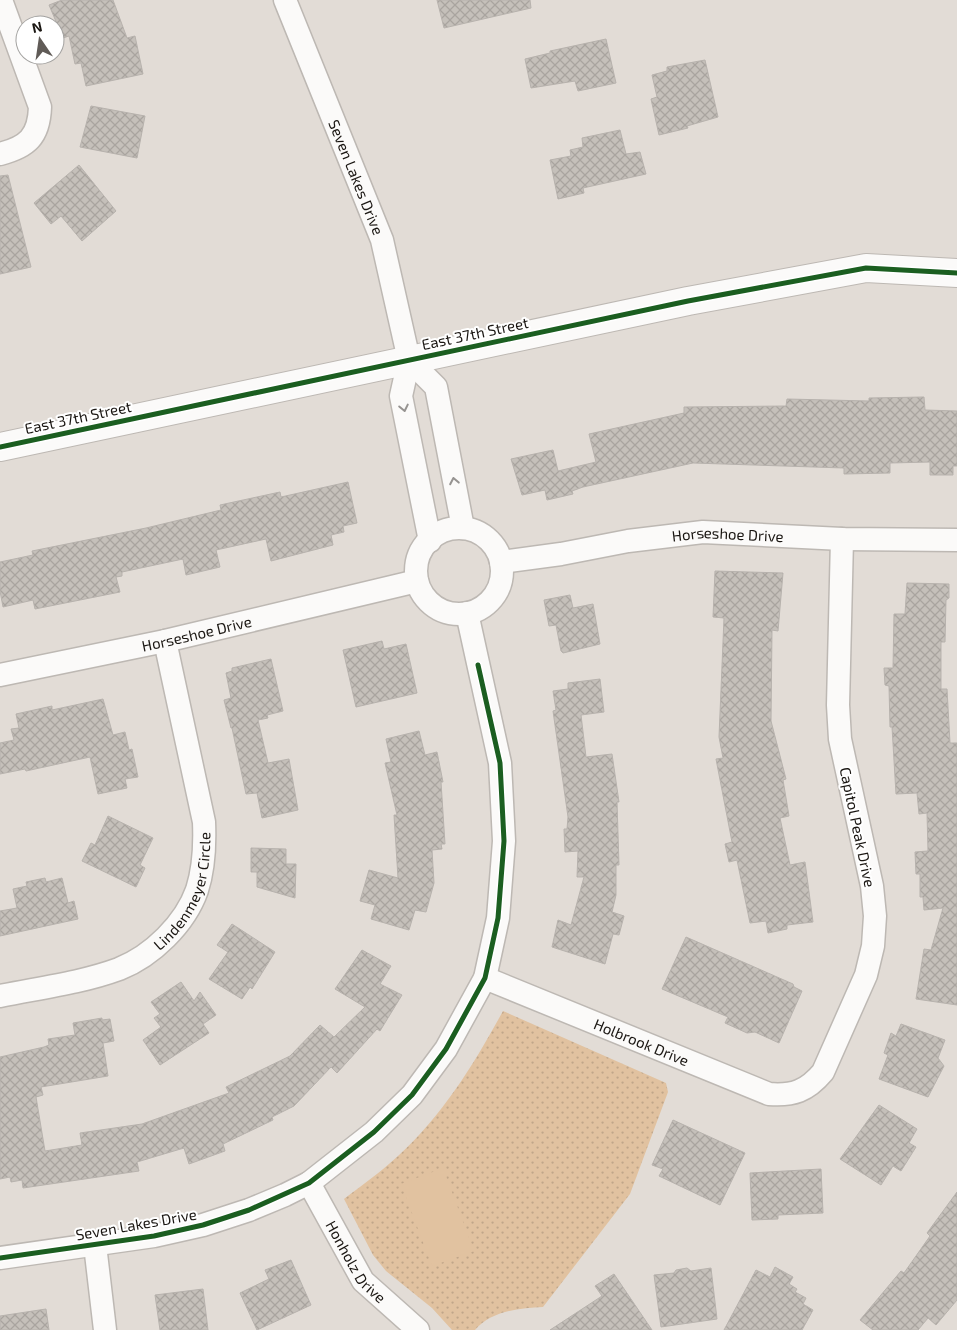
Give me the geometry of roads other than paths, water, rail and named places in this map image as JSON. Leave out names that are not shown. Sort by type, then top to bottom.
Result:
[{"type":"main road","name":"East 37th Street","points":[[0,447],[688,301],[866,268],[957,273]]},
{"type":"street","points":[[0,154],[19,149],[36,133],[40,122],[38,98],[1,0]]},
{"type":"street","name":"Seven Lakes Drive","points":[[285,0],[382,240],[409,360],[401,396],[430,541]]},
{"type":"street","points":[[409,360],[436,387],[463,528]]},
{"type":"street","points":[[463,528],[476,532],[487,539],[496,549],[501,562],[502,575],[494,594],[480,608],[467,614],[454,614],[441,610],[430,603],[422,593],[417,581],[416,568],[419,554],[437,534],[463,528]]},
{"type":"street","name":"Horseshoe Drive","points":[[501,562],[561,554],[628,541],[704,532],[842,539],[957,540]]},
{"type":"street","name":"Capitol Peak Drive","points":[[799,1093],[813,1085],[823,1072],[866,975],[873,946],[875,916],[872,886],[840,739],[838,705],[842,539]]},
{"type":"street","name":"Horseshoe Drive","points":[[0,675],[165,641],[417,581]]},
{"type":"street","name":"Seven Lakes Drive","points":[[0,1258],[154,1236],[203,1225],[249,1210],[310,1183],[374,1132],[412,1095],[446,1049],[485,978],[498,918],[504,841],[500,764],[467,614]]},
{"type":"street","name":"Lindenmeyer Circle","points":[[0,996],[119,969],[148,954],[172,929],[196,891],[205,847],[204,822],[165,641]]},
{"type":"street","name":"Holbrook Drive","points":[[485,978],[769,1094],[786,1096],[799,1093]]},
{"type":"street","name":"Honholz Drive","points":[[310,1183],[362,1281],[418,1330]]},
{"type":"street","points":[[95,1245],[105,1330]]}]
